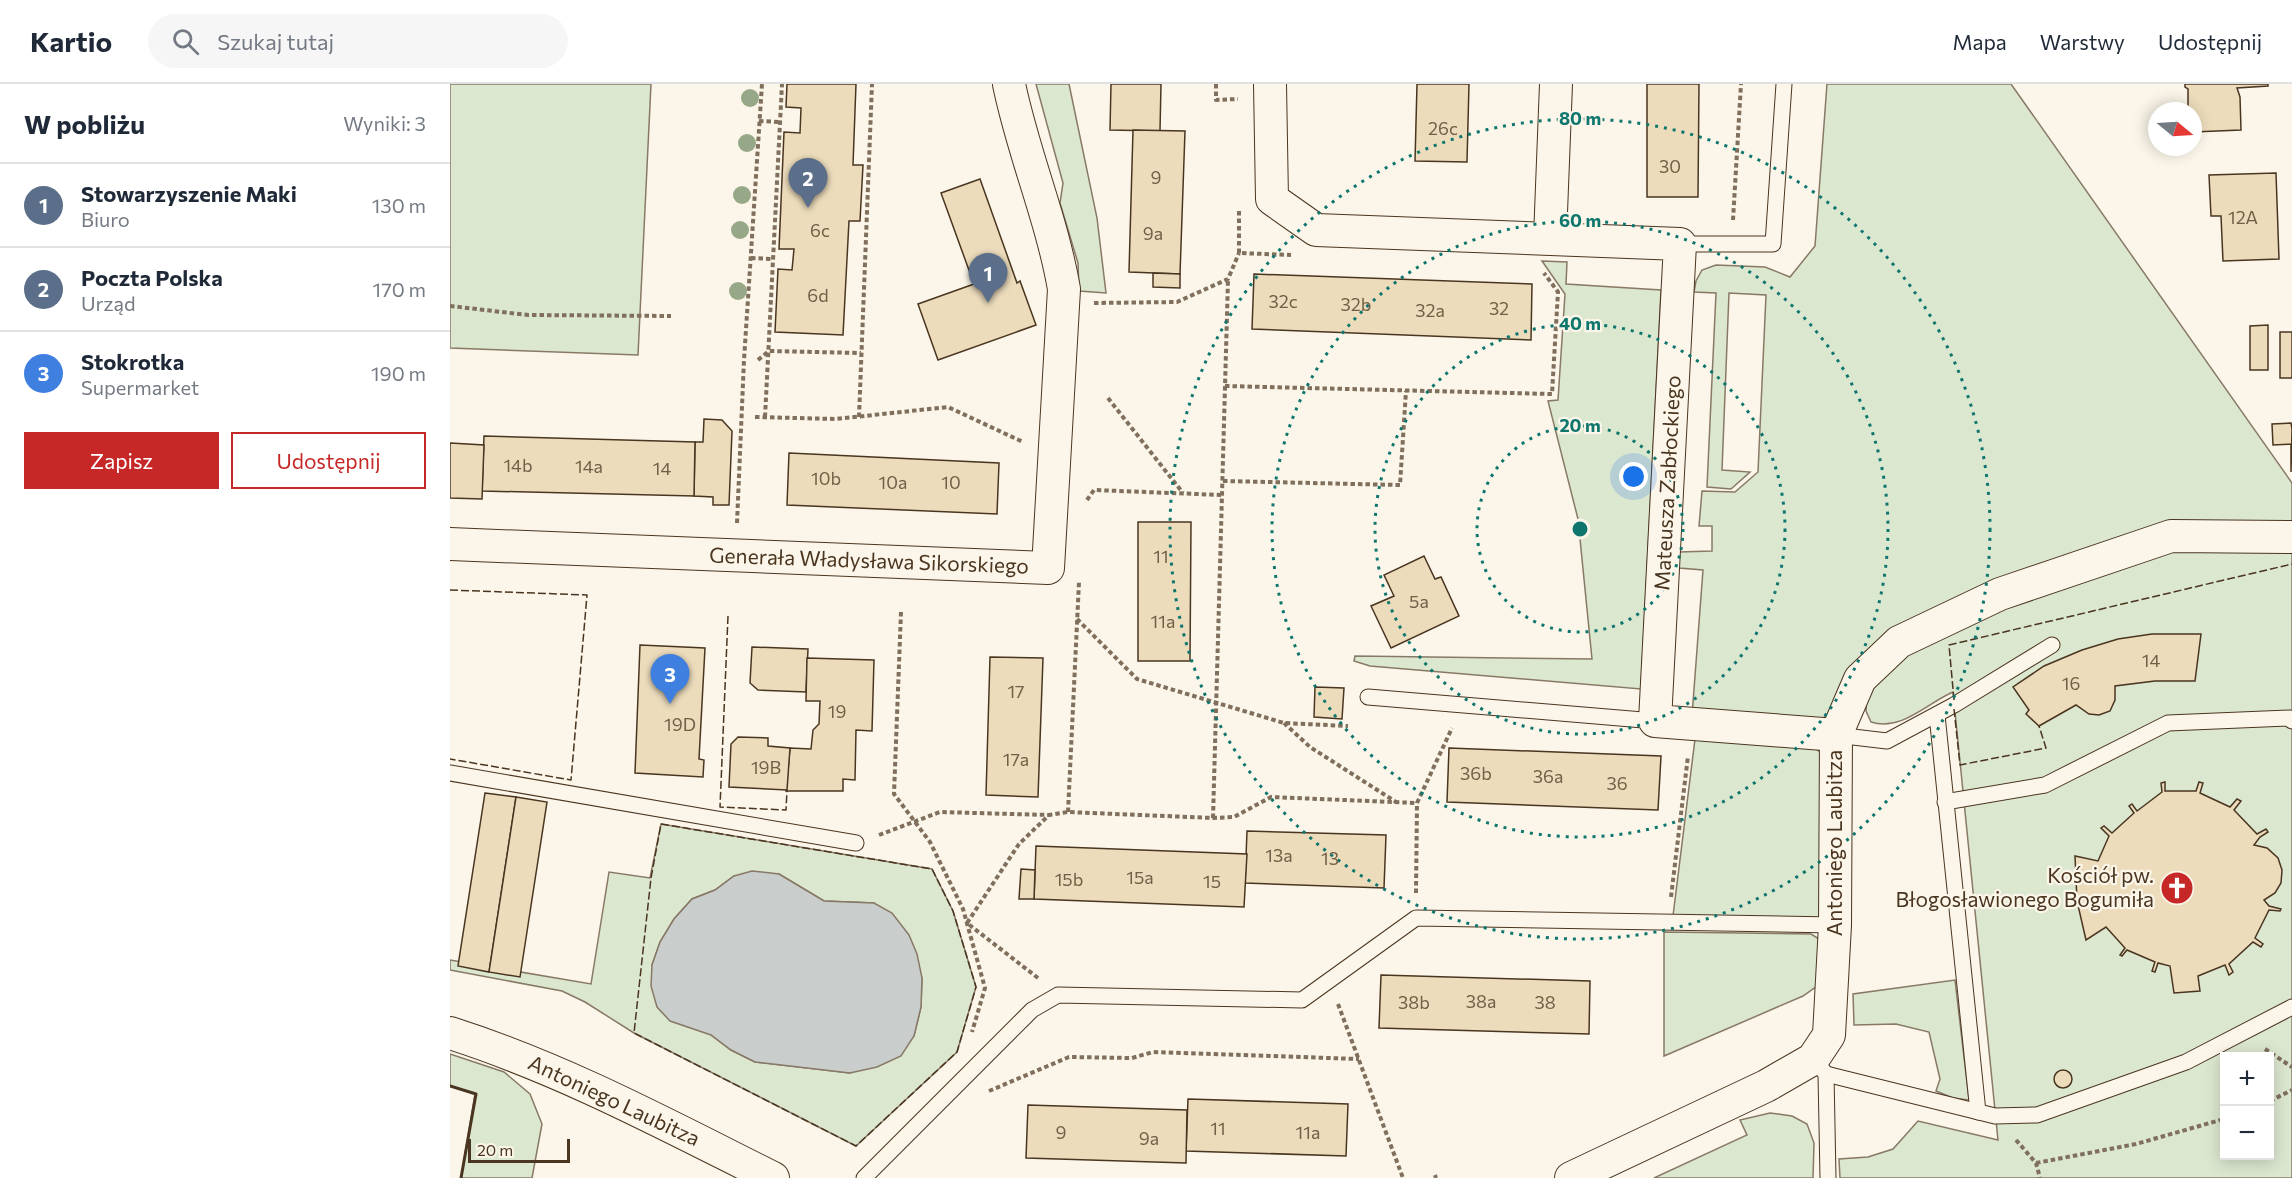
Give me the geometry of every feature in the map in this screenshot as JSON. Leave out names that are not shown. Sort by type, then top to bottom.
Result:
[{"type":"street","name":"Generała Władysława Sikorskiego","points":[[450,544],[1048,568],[1064,289],[1059,259],[1015,115],[1009,84]]},
{"type":"street","points":[[1270,84],[1272,199],[1316,230],[1680,244]]},
{"type":"street","points":[[1550,238],[1556,84]]},
{"type":"street","name":"Mateusza Zabłockiego","points":[[1655,721],[1680,244]]},
{"type":"street","name":"Antoniego Laubitza","points":[[1571,1178],[1732,1103],[1820,1067],[1829,1035],[1835,925],[1836,735],[1860,679],[1899,642],[2000,594],[2171,536],[2292,537]]},
{"type":"street","points":[[1655,721],[1836,735]]},
{"type":"street","name":"Antoniego Laubitza","points":[[450,1033],[513,1054],[565,1075],[773,1178]]},
{"type":"lane","points":[[1680,244],[1773,244],[1784,84]]},
{"type":"lane","points":[[1836,735],[1887,741],[1936,715],[2052,645]]},
{"type":"lane","points":[[1368,697],[1655,721]]},
{"type":"lane","points":[[1936,715],[1978,1112]]},
{"type":"lane","points":[[1945,802],[2045,784],[2168,723],[2290,718],[2292,721]]},
{"type":"lane","points":[[450,773],[856,843]]},
{"type":"lane","points":[[864,1178],[1032,1010],[1058,995],[1302,999],[1416,918],[1835,925]]},
{"type":"lane","points":[[1828,1178],[1820,1067],[1995,1116],[2037,1115],[2186,1062],[2292,1007]]},
{"type":"path","points":[[736,533],[762,84]]},
{"type":"path","points":[[765,417],[782,84]]},
{"type":"path","points":[[859,417],[872,84]]},
{"type":"path","points":[[1733,226],[1741,84]]},
{"type":"path","points":[[759,121],[780,122]]},
{"type":"path","points":[[1213,818],[1228,279],[1239,253]]},
{"type":"path","points":[[751,258],[773,259]]},
{"type":"path","points":[[1063,303],[1177,303],[1228,279]]},
{"type":"path","points":[[450,306],[528,315],[671,316]]},
{"type":"path","points":[[758,360],[769,351],[861,353]]},
{"type":"path","points":[[1225,386],[1552,394]]},
{"type":"path","points":[[1222,482],[1400,485],[1406,390]]},
{"type":"path","points":[[1108,398],[1183,493]]},
{"type":"path","points":[[755,417],[836,419],[948,407],[1030,445]]},
{"type":"path","points":[[1085,502],[1094,490],[1222,495]]},
{"type":"path","points":[[1068,812],[1080,572]]},
{"type":"path","points":[[901,612],[894,794],[930,842],[963,909],[985,988],[957,1085]]},
{"type":"path","points":[[1077,618],[1137,679],[1284,723],[1348,726]]},
{"type":"path","points":[[1284,723],[1310,747],[1396,802]]},
{"type":"path","points":[[1416,918],[1417,803],[1453,728],[1461,723]]},
{"type":"path","points":[[1668,922],[1692,724]]},
{"type":"path","points":[[856,843],[940,812],[1049,815],[1068,812],[1213,818],[1234,817],[1270,797],[1417,803]]},
{"type":"path","points":[[967,923],[1019,844],[1049,815]]},
{"type":"path","points":[[967,923],[1058,995]]},
{"type":"path","points":[[1329,980],[1403,1178]]},
{"type":"path","points":[[984,1093],[1069,1057],[1132,1058],[1153,1052],[1359,1059]]},
{"type":"path","points":[[2274,1099],[2292,1090]]},
{"type":"path","points":[[1995,1116],[2036,1163],[2040,1178]]},
{"type":"path","points":[[2036,1163],[2136,1144],[2220,1120]]},
{"type":"green space","points":[[450,84],[651,84],[638,355],[450,348]]},
{"type":"green space","points":[[1036,84],[1069,84],[1097,218],[1106,293],[1079,291],[1078,263],[1060,203],[1063,183]]},
{"type":"green space","points":[[1827,84],[2011,84],[2292,483],[2292,527],[2167,529],[1899,630],[1831,712],[1818,722],[1692,716],[1703,570],[1679,568],[1679,552],[1712,551],[1712,526],[1699,526],[1702,491],[1735,492],[1758,472],[1766,295],[1729,293],[1722,470],[1750,472],[1731,489],[1707,487],[1716,293],[1694,292],[1696,281],[1702,270],[1716,265],[1765,267],[1790,277],[1815,246]]},
{"type":"green space","points":[[1542,261],[1567,262],[1566,284],[1661,290],[1641,689],[1370,666],[1354,661],[1355,656],[1592,659],[1578,519],[1548,401],[1558,400],[1565,294]]},
{"type":"green space","points":[[2292,546],[2292,1178],[1840,1178],[1839,1159],[1868,1157],[1893,1149],[1918,1121],[1998,1140],[1953,692],[1914,715],[1893,723],[1871,722],[1866,711],[1867,696],[1906,646],[1999,605],[2168,550]]},
{"type":"green space","points":[[1695,739],[1811,746],[1824,754],[1820,919],[1673,916]]},
{"type":"green space","points":[[661,824],[932,869],[953,911],[976,987],[957,1052],[856,1146],[634,1033],[585,1002],[562,991],[450,970],[450,960],[591,984],[609,872],[650,878]],"holes":[[[779,874],[824,901],[874,903],[922,978],[921,1007],[914,1036],[850,1073],[755,1062],[731,1050],[711,1035],[652,965],[660,942],[674,919],[692,899],[715,890],[734,876]]]},
{"type":"green space","points":[[1664,932],[1811,934],[1819,939],[1817,986],[1803,996],[1664,1056]]},
{"type":"green space","points":[[1955,980],[1969,1100],[1953,1098],[1936,1091],[1940,1079],[1929,1032],[1896,1024],[1854,1025],[1853,994]]},
{"type":"green space","points":[[450,1054],[504,1072],[530,1094],[542,1124],[532,1178],[461,1178],[475,1094],[450,1086]]},
{"type":"green space","points":[[1770,1113],[1792,1116],[1807,1124],[1814,1143],[1813,1178],[1654,1178],[1747,1135],[1740,1120]]},
{"type":"shaded area","points":[[752,871],[779,874],[824,901],[874,903],[892,913],[909,935],[917,954],[922,978],[921,1007],[914,1036],[901,1056],[877,1067],[850,1073],[755,1062],[731,1050],[711,1035],[670,1021],[657,1007],[651,986],[652,965],[660,942],[674,919],[692,899],[715,890],[734,876]]},
{"type":"building","points":[[787,84],[856,84],[853,165],[863,165],[860,221],[849,221],[843,335],[775,332],[778,269],[792,270],[794,249],[779,249],[784,132],[800,133],[801,108],[786,107]]},
{"type":"building","points":[[1111,84],[1161,84],[1160,131],[1110,130]]},
{"type":"building","points":[[1417,84],[1469,84],[1467,162],[1415,161]]},
{"type":"building","points":[[1647,84],[1699,84],[1698,197],[1647,197]]},
{"type":"building","points":[[2185,84],[2268,84],[2268,86],[2237,88],[2240,97],[2241,130],[2202,132],[2202,102],[2188,102],[2188,89]]},
{"type":"building","points":[[1133,130],[1185,131],[1180,274],[1129,272]]},
{"type":"building","points":[[2276,173],[2279,259],[2223,261],[2221,216],[2211,216],[2209,175]]},
{"type":"building","points":[[980,179],[1017,283],[1020,281],[1036,325],[938,360],[918,304],[974,284],[941,193]]},
{"type":"building","points":[[1153,273],[1180,274],[1180,288],[1153,287]]},
{"type":"building","points":[[1254,274],[1532,284],[1531,340],[1252,329]]},
{"type":"building","points":[[2268,325],[2268,370],[2250,370],[2250,326]]},
{"type":"building","points":[[2280,332],[2292,332],[2292,378],[2280,378]]},
{"type":"building","points":[[704,419],[722,420],[732,431],[729,505],[713,505],[713,497],[694,496],[695,442],[703,442]]},
{"type":"building","points":[[2291,423],[2292,429],[2291,472],[2291,444],[2273,445],[2272,424]]},
{"type":"building","points":[[484,436],[695,442],[694,496],[482,491]]},
{"type":"building","points":[[450,443],[484,445],[482,499],[450,498]]},
{"type":"building","points":[[789,453],[999,463],[997,514],[787,505]]},
{"type":"building","points":[[1138,522],[1191,522],[1190,661],[1138,661]]},
{"type":"building","points":[[1424,556],[1435,579],[1441,577],[1459,616],[1391,648],[1371,606],[1394,596],[1384,575]]},
{"type":"building","points":[[2152,634],[2201,634],[2195,681],[2155,681],[2115,686],[2115,700],[2110,711],[2099,715],[2089,714],[2076,705],[2039,726],[2026,714],[2029,710],[2013,687],[2044,666],[2082,650],[2118,639]]},
{"type":"building","points":[[640,645],[705,648],[699,759],[704,760],[703,777],[635,773]]},
{"type":"building","points":[[752,647],[808,649],[806,692],[758,690],[750,683]]},
{"type":"building","points":[[990,657],[1043,658],[1038,797],[986,795]]},
{"type":"building","points":[[807,658],[874,660],[872,731],[856,730],[855,780],[843,779],[843,791],[786,791],[790,748],[811,749],[813,730],[819,724],[820,701],[806,701]]},
{"type":"building","points":[[1315,687],[1344,688],[1342,719],[1314,717]]},
{"type":"building","points":[[738,737],[768,738],[768,746],[790,748],[787,790],[729,787],[731,744]]},
{"type":"building","points":[[1449,748],[1661,756],[1658,810],[1447,802]]},
{"type":"building","name":"Kościół pw. Błogosławionego Bogumiła","points":[[2165,782],[2165,791],[2196,791],[2199,782],[2203,783],[2200,793],[2230,807],[2237,799],[2241,801],[2234,810],[2257,834],[2266,829],[2268,832],[2254,845],[2267,848],[2278,858],[2282,870],[2281,883],[2275,893],[2264,900],[2269,906],[2281,909],[2280,911],[2269,910],[2255,938],[2263,944],[2261,947],[2253,942],[2229,964],[2233,972],[2229,975],[2225,965],[2198,976],[2200,991],[2174,993],[2170,966],[2158,963],[2155,972],[2152,971],[2155,962],[2127,950],[2122,956],[2120,955],[2125,948],[2106,927],[2086,940],[2077,901],[2075,856],[2098,861],[2109,836],[2101,828],[2104,826],[2112,833],[2134,813],[2129,806],[2132,804],[2137,811],[2162,792],[2161,783]]},
{"type":"building","points":[[485,793],[516,797],[489,972],[458,966]]},
{"type":"building","points":[[516,797],[547,802],[520,977],[489,972]]},
{"type":"building","points":[[1247,831],[1386,835],[1384,888],[1245,883]]},
{"type":"building","points":[[1036,846],[1247,854],[1244,907],[1034,899]]},
{"type":"building","points":[[1021,869],[1035,870],[1034,899],[1019,899]]},
{"type":"building","points":[[1381,975],[1590,981],[1589,1034],[1379,1028]]},
{"type":"building","points":[[2063,1070],[2069,1073],[2072,1079],[2069,1085],[2063,1088],[2057,1085],[2054,1079],[2057,1073]]},
{"type":"building","points":[[1188,1099],[1348,1104],[1346,1156],[1186,1151]]},
{"type":"building","points":[[1028,1105],[1187,1110],[1186,1163],[1026,1158]]},
{"type":"fence","points":[[1954,700],[1949,645],[2292,564]]},
{"type":"fence","points":[[450,590],[587,595],[571,780],[450,759]]},
{"type":"fence","points":[[728,616],[720,807],[786,810],[787,790]]},
{"type":"fence","points":[[1954,709],[1960,765],[2046,748],[2039,726]]},
{"type":"fence","points":[[661,824],[932,869],[953,911],[976,987],[957,1052],[856,1146],[634,1033],[651,878],[661,824]]},
{"type":"wall","points":[[450,1086],[476,1094],[461,1178]]},
{"type":"place","name":"Poczta Polska","points":[[808,208]]},
{"type":"place","name":"Stowarzyszenie Maki","points":[[988,303]]},
{"type":"place","name":"Stokrotka","points":[[670,704]]},
{"type":"place","name":"Kościół pw. Błogosławionego Bogumiła","points":[[2177,888]]}]
